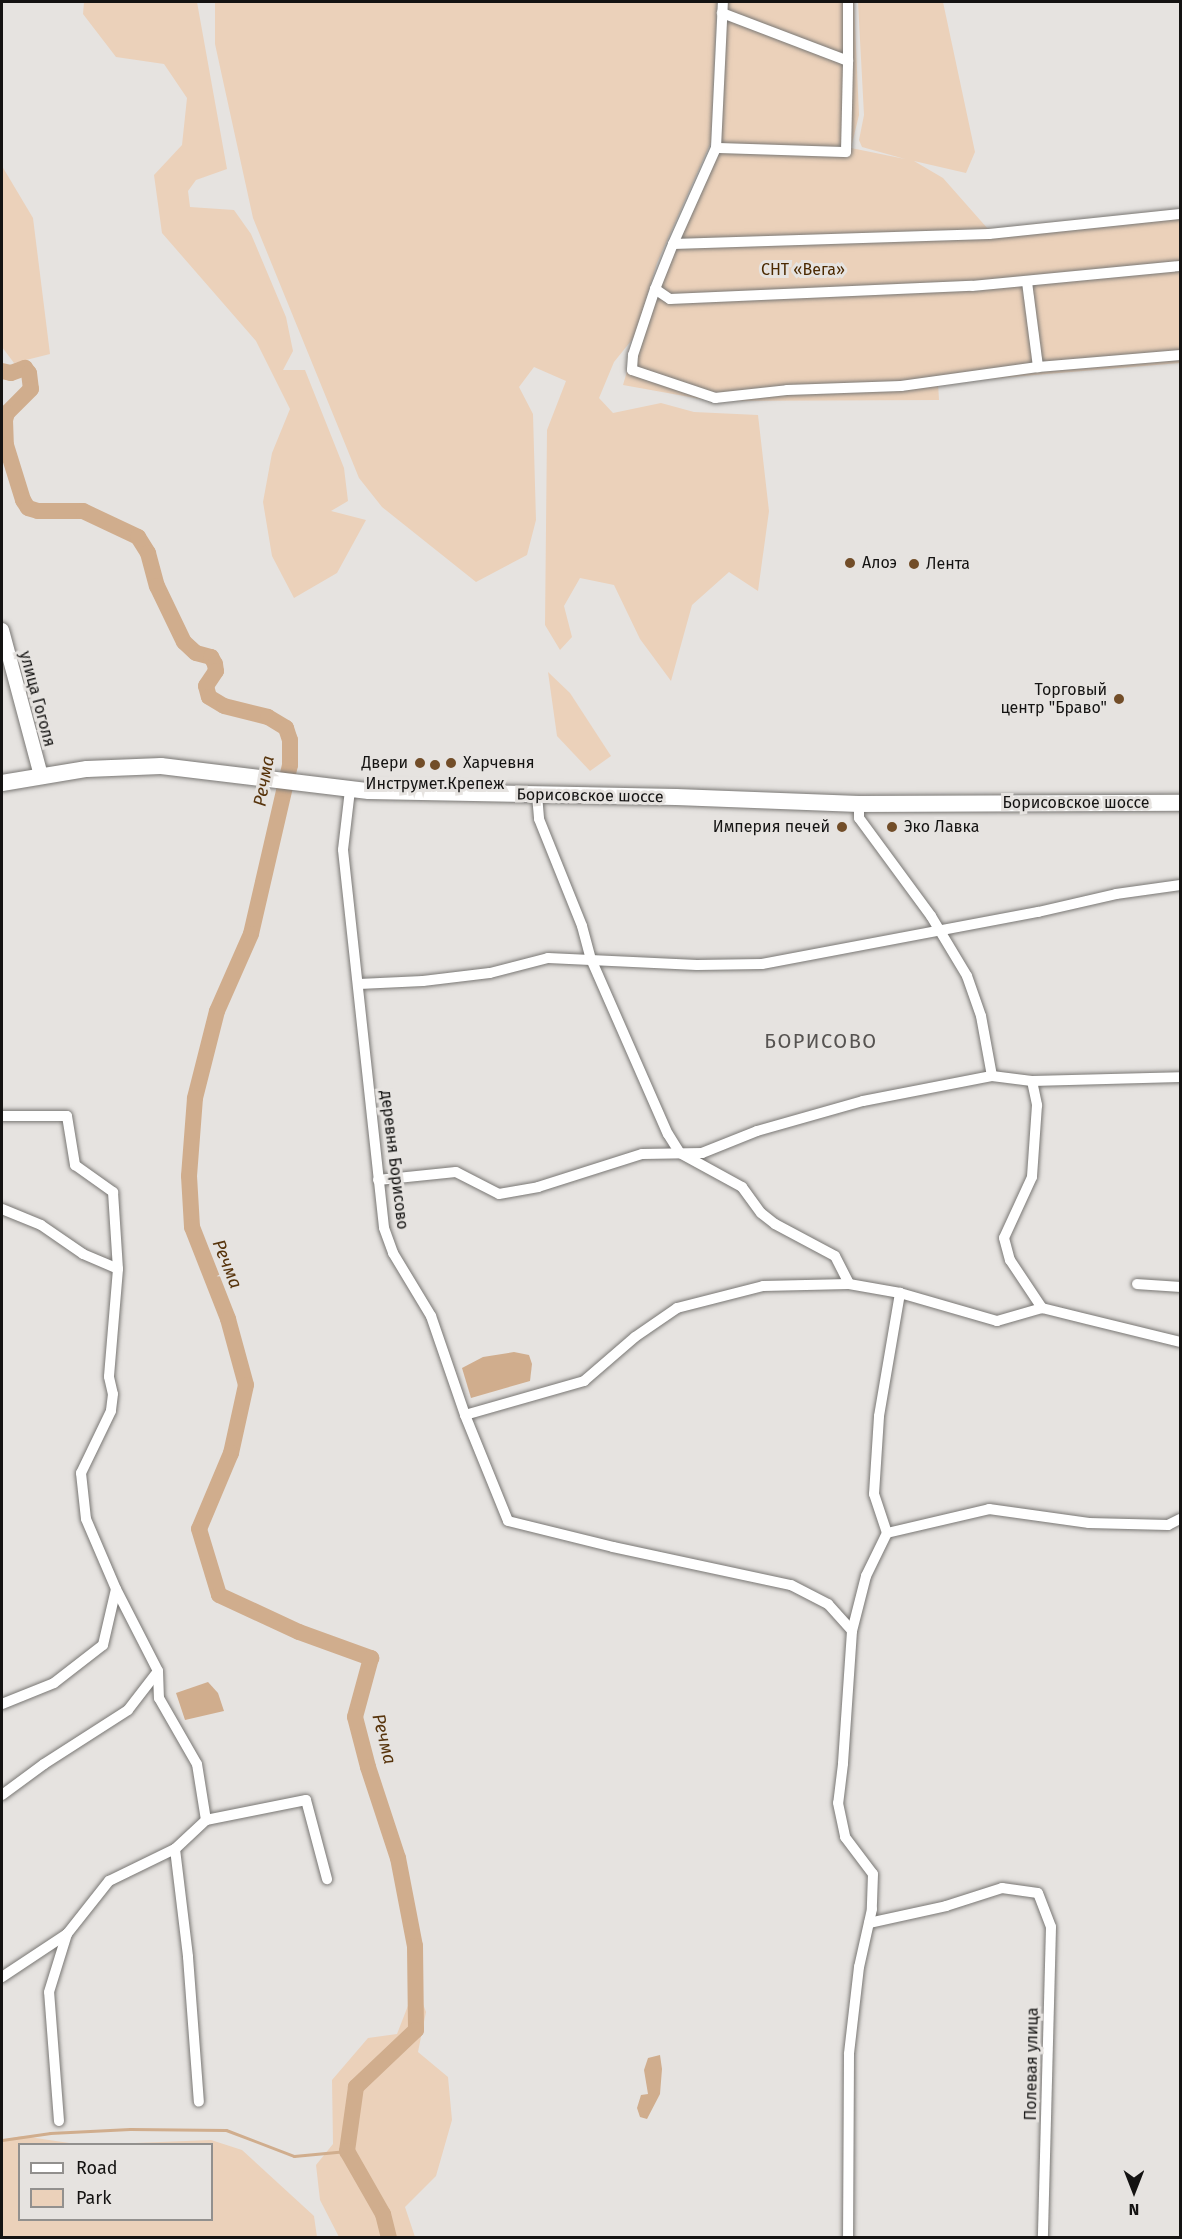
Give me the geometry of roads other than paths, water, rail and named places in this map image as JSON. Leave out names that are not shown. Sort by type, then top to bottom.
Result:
[{"type":"main road","name":"Борисовское шоссе","points":[[2,783],[87,770],[142,766],[195,769],[350,790],[676,797],[859,804],[1180,803]]},
{"type":"street","points":[[723,2],[716,147],[655,289],[633,355],[632,370],[715,398],[787,390],[901,386],[1038,367],[1180,355]]},
{"type":"street","points":[[716,147],[846,152],[848,2]]},
{"type":"street","points":[[722,13],[848,61]]},
{"type":"street","points":[[673,244],[989,234],[1180,214]]},
{"type":"street","points":[[655,289],[670,299],[1027,282],[1180,266]]},
{"type":"street","points":[[1027,282],[1038,367]]},
{"type":"street","name":"улица Гоголя","points":[[2,630],[41,776]]},
{"type":"street","name":"деревня Борисово","points":[[350,790],[343,850],[384,1228],[393,1253],[431,1316],[465,1415],[508,1521],[791,1585],[828,1604],[852,1631]]},
{"type":"street","points":[[537,795],[539,819],[582,926],[591,959],[668,1134],[680,1154],[742,1187],[761,1212],[775,1224],[834,1256],[849,1284]]},
{"type":"street","points":[[859,804],[859,818],[877,839],[967,975],[981,1016],[992,1076]]},
{"type":"street","points":[[359,984],[423,981],[490,973],[548,958],[697,965],[762,964],[1116,894],[1180,885]]},
{"type":"street","points":[[378,1180],[456,1172],[499,1194],[538,1187],[642,1154],[702,1153],[758,1131],[863,1101],[992,1076],[1032,1081],[1180,1077]]},
{"type":"street","points":[[1032,1081],[1036,1105],[1032,1177],[1004,1238],[1010,1260],[1042,1308]]},
{"type":"street","points":[[2,1116],[67,1116],[75,1165],[113,1192],[118,1269],[109,1377],[113,1394],[111,1412],[81,1473],[86,1519],[116,1589],[158,1671],[159,1698],[197,1764],[206,1820]]},
{"type":"street","points":[[2,1209],[41,1225],[83,1254],[118,1269]]},
{"type":"street","points":[[465,1415],[584,1381],[634,1337],[676,1308],[764,1286],[849,1284],[900,1293],[997,1322],[1042,1308],[1180,1342]]},
{"type":"street","points":[[1137,1284],[1180,1287]]},
{"type":"street","points":[[849,2238],[849,2054],[859,1967],[869,1923],[873,1874],[844,1837],[838,1803],[843,1764],[852,1631],[866,1576],[887,1533],[874,1494],[879,1416],[900,1293]]},
{"type":"street","points":[[887,1533],[989,1509],[1089,1522],[1168,1525],[1180,1519]]},
{"type":"street","points":[[2,1704],[54,1683],[103,1645],[116,1589]]},
{"type":"street","points":[[2,1795],[128,1710],[158,1671]]},
{"type":"street","points":[[2,1977],[67,1934],[109,1881],[175,1849],[206,1820],[306,1800],[327,1879]]},
{"type":"street","points":[[175,1849],[188,1957],[200,2102]]},
{"type":"street","name":"Полевая улица","points":[[869,1923],[946,1906],[1002,1888],[1038,1893],[1051,1927],[1043,2238]]},
{"type":"street","points":[[59,2121],[49,1992],[67,1934]]},
{"type":"waterway","name":"Речма","points":[[2,371],[11,373],[25,368],[29,373],[31,389],[7,413],[5,420],[6,445],[23,500],[28,508],[38,511],[83,511],[138,537],[148,553],[157,586],[184,642],[196,653],[211,657],[215,664],[216,671],[206,686],[209,697],[224,706],[268,717],[286,728],[290,740],[290,765],[251,934],[217,1011],[195,1098],[189,1176],[192,1227],[228,1319],[246,1385],[231,1453],[199,1529],[219,1595],[299,1632],[371,1658],[355,1717],[368,1767],[398,1858],[415,1946],[416,2030],[356,2087],[347,2151],[383,2214],[389,2238]]},
{"type":"waterway","points":[[2,2140],[50,2133],[130,2129],[226,2130],[294,2156],[347,2151]]},
{"type":"place","name":"Алоэ","points":[[850,563]]},
{"type":"place","name":"Лента","points":[[914,564]]},
{"type":"place","name":"Торговый центр \"Браво\"","points":[[1119,699]]},
{"type":"place","name":"Двери","points":[[420,763]]},
{"type":"place","name":"Харчевня","points":[[451,763]]},
{"type":"place","name":"Инструмет.Крепеж","points":[[435,765]]},
{"type":"place","name":"Империя печей","points":[[842,827]]},
{"type":"place","name":"Эко Лавка","points":[[892,827]]},
{"type":"district","name":"БОРИСОВО","points":[[821,1041]]},
{"type":"park label","name":"СНТ «Вега»","points":[[803,270]]}]
